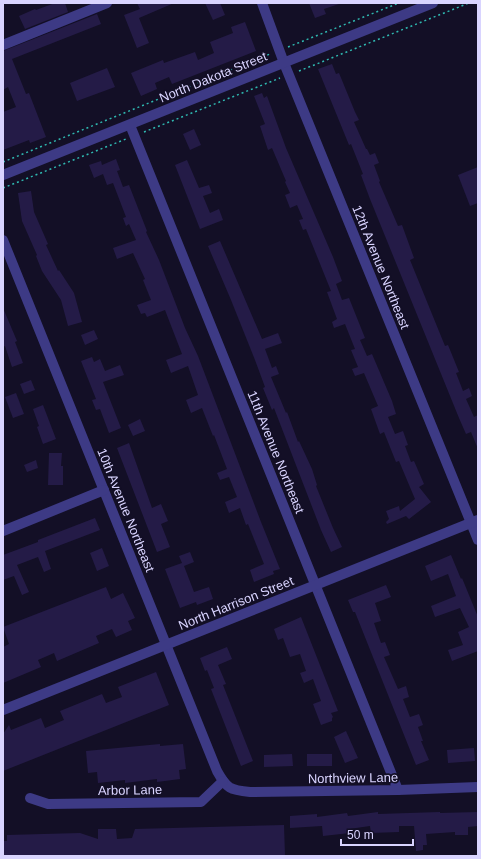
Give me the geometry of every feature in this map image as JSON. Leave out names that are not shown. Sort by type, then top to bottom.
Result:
[{"type":"street","points":[[3,45],[84,7],[106,3]]},
{"type":"street","name":"12th Avenue Northeast","points":[[262,3],[284,63],[474,522],[478,540]]},
{"type":"street","name":"North Dakota Street","points":[[3,175],[433,3]]},
{"type":"street","name":"11th Avenue Northeast","points":[[130,125],[398,790]]},
{"type":"street","name":"10th Avenue Northeast","points":[[3,240],[217,771],[225,784]]},
{"type":"street","points":[[3,531],[104,490]]},
{"type":"street","name":"North Harrison Street","points":[[3,710],[474,522]]},
{"type":"street","name":"Northview Lane","points":[[225,784],[236,790],[250,792],[398,790],[478,787]]},
{"type":"street","name":"Arbor Lane","points":[[30,798],[48,804],[201,802],[225,784]]},
{"type":"path","points":[[3,162],[399,3]]},
{"type":"path","points":[[3,188],[469,3]]},
{"type":"building","points":[[55,3],[65,3],[68,12],[25,29],[19,16]]},
{"type":"building","points":[[137,3],[174,3],[139,18],[149,43],[137,48],[124,15],[140,9]]},
{"type":"building","points":[[205,3],[220,3],[225,15],[213,20]]},
{"type":"building","points":[[309,3],[339,4],[324,9],[326,14],[315,18]]},
{"type":"building","points":[[97,14],[101,24],[12,59],[26,94],[29,93],[46,137],[30,143],[29,140],[3,150],[3,112],[16,107],[8,87],[3,90],[3,51]]},
{"type":"building","points":[[245,22],[256,51],[172,84],[169,77],[155,83],[157,89],[141,96],[131,73],[163,60],[164,63],[195,52],[198,60],[214,53],[210,42],[233,33],[231,27]]},
{"type":"building","points":[[332,64],[336,74],[339,73],[359,120],[354,122],[366,149],[370,155],[375,153],[379,163],[374,165],[380,181],[379,182],[398,226],[402,225],[414,258],[410,260],[445,346],[448,345],[459,372],[456,373],[463,391],[469,388],[472,396],[466,399],[474,417],[478,415],[478,449],[471,432],[466,434],[459,418],[370,199],[361,175],[363,174],[351,144],[349,145],[318,69]]},
{"type":"building","points":[[107,68],[115,87],[77,101],[70,83]]},
{"type":"building","points":[[262,93],[264,98],[267,96],[286,148],[333,257],[342,281],[336,284],[342,300],[349,298],[365,338],[360,340],[367,356],[372,354],[392,401],[396,414],[388,417],[395,434],[403,431],[408,445],[405,446],[411,462],[414,461],[424,484],[419,487],[431,502],[409,519],[406,516],[387,524],[386,522],[389,519],[386,511],[399,506],[400,511],[415,499],[399,461],[396,462],[384,432],[380,434],[371,409],[378,406],[364,373],[355,376],[352,369],[358,367],[351,350],[355,349],[345,324],[334,328],[332,322],[337,319],[327,292],[331,291],[306,229],[303,230],[299,220],[303,219],[297,205],[290,208],[285,195],[290,193],[285,182],[286,181],[272,148],[268,150],[260,126],[265,124],[254,96]]},
{"type":"building","points":[[194,129],[201,145],[190,150],[183,134]]},
{"type":"building","points":[[116,159],[120,170],[117,171],[123,187],[129,185],[147,231],[146,232],[198,356],[280,569],[273,571],[274,574],[254,582],[250,570],[264,564],[240,508],[229,513],[225,502],[237,497],[229,477],[220,480],[217,473],[227,469],[202,408],[191,413],[186,400],[198,395],[188,366],[171,373],[166,360],[182,354],[165,310],[147,317],[145,313],[141,314],[137,305],[151,300],[143,280],[145,279],[133,253],[117,259],[113,248],[136,240],[129,224],[126,226],[123,218],[126,217],[113,183],[107,185],[103,174],[94,178],[89,165],[101,161],[102,165]]},
{"type":"building","points":[[187,160],[199,188],[209,185],[212,193],[203,196],[210,213],[219,209],[223,220],[200,229],[175,165]]},
{"type":"building","points":[[478,167],[478,203],[470,206],[458,175]]},
{"type":"building","points":[[31,191],[34,212],[48,244],[46,245],[58,271],[59,270],[74,293],[82,322],[68,326],[61,300],[42,271],[36,256],[37,255],[22,221],[18,193]]},
{"type":"building","points":[[220,241],[262,339],[278,333],[282,343],[265,349],[272,368],[276,366],[279,374],[271,377],[286,413],[287,412],[298,442],[299,441],[312,469],[317,485],[316,486],[342,547],[331,552],[321,530],[274,408],[272,410],[263,388],[265,387],[255,360],[208,246]]},
{"type":"building","points":[[3,308],[17,341],[15,342],[23,363],[12,367],[5,346],[3,347]]},
{"type":"building","points":[[94,330],[98,339],[85,345],[81,335]]},
{"type":"building","points":[[92,357],[94,362],[100,359],[105,371],[120,365],[124,375],[103,382],[121,428],[109,433],[100,409],[96,410],[92,400],[96,399],[81,361]]},
{"type":"building","points":[[31,380],[35,390],[24,394],[20,384]]},
{"type":"building","points":[[16,393],[24,414],[13,418],[5,397]]},
{"type":"building","points":[[43,405],[56,439],[43,444],[33,409]]},
{"type":"building","points":[[140,419],[145,431],[133,436],[128,425]]},
{"type":"building","points":[[129,443],[152,508],[161,504],[168,521],[161,524],[170,547],[157,552],[117,448]]},
{"type":"building","points":[[49,453],[62,453],[61,466],[63,466],[63,485],[48,485]]},
{"type":"building","points":[[36,460],[38,468],[27,472],[24,465]]},
{"type":"building","points":[[95,518],[100,530],[45,551],[51,569],[44,572],[38,557],[17,565],[29,592],[22,595],[14,576],[3,580],[3,555]]},
{"type":"building","points":[[102,548],[109,566],[97,571],[90,553]]},
{"type":"building","points":[[190,552],[194,562],[184,566],[194,592],[209,587],[213,599],[197,605],[196,602],[180,608],[165,569],[182,563],[179,556]]},
{"type":"building","points":[[451,555],[478,617],[478,651],[452,661],[448,650],[463,645],[458,632],[469,627],[460,608],[435,617],[431,606],[456,596],[448,574],[431,581],[425,566]]},
{"type":"building","points":[[386,585],[391,597],[375,603],[381,621],[374,623],[381,643],[385,642],[390,655],[384,657],[398,689],[406,686],[409,697],[403,699],[410,717],[419,714],[423,725],[418,727],[423,741],[421,741],[429,760],[416,765],[355,612],[353,612],[348,600]]},
{"type":"building","points":[[106,587],[111,599],[123,593],[135,618],[128,621],[132,630],[116,637],[112,629],[96,636],[99,643],[57,661],[54,653],[38,660],[41,667],[3,683],[3,647],[9,644],[3,627]]},
{"type":"building","points":[[301,617],[338,711],[331,713],[333,717],[332,721],[321,725],[313,704],[321,701],[313,679],[304,683],[300,673],[306,671],[300,654],[290,657],[283,638],[278,640],[274,629]]},
{"type":"building","points":[[227,647],[232,659],[218,665],[226,684],[223,685],[253,761],[241,766],[211,689],[214,688],[207,670],[205,671],[200,658]]},
{"type":"building","points":[[156,672],[169,705],[3,771],[3,734],[9,725],[11,730],[41,718],[45,728],[64,720],[60,711],[102,694],[106,703],[122,697],[118,687]]},
{"type":"building","points":[[346,731],[358,758],[345,763],[334,737]]},
{"type":"building","points":[[160,744],[160,746],[183,744],[186,769],[179,770],[180,779],[157,782],[157,779],[125,783],[125,780],[98,783],[97,772],[88,773],[86,751]]},
{"type":"building","points":[[474,748],[475,761],[448,763],[447,750]]},
{"type":"building","points":[[292,754],[293,766],[264,767],[264,755]]},
{"type":"building","points":[[307,754],[332,754],[332,766],[307,766]]},
{"type":"building","points":[[378,812],[378,814],[478,812],[478,826],[468,827],[468,835],[455,835],[455,832],[426,834],[427,845],[423,845],[423,850],[416,851],[414,826],[399,826],[399,832],[371,833],[370,826],[349,829],[350,833],[323,836],[322,826],[290,828],[290,816],[317,814],[317,817],[347,813],[348,816]]},
{"type":"building","points":[[284,825],[285,856],[3,856],[3,841],[7,841],[7,835],[80,833],[98,839],[98,829],[116,829],[117,839],[132,838],[135,829]]}]
